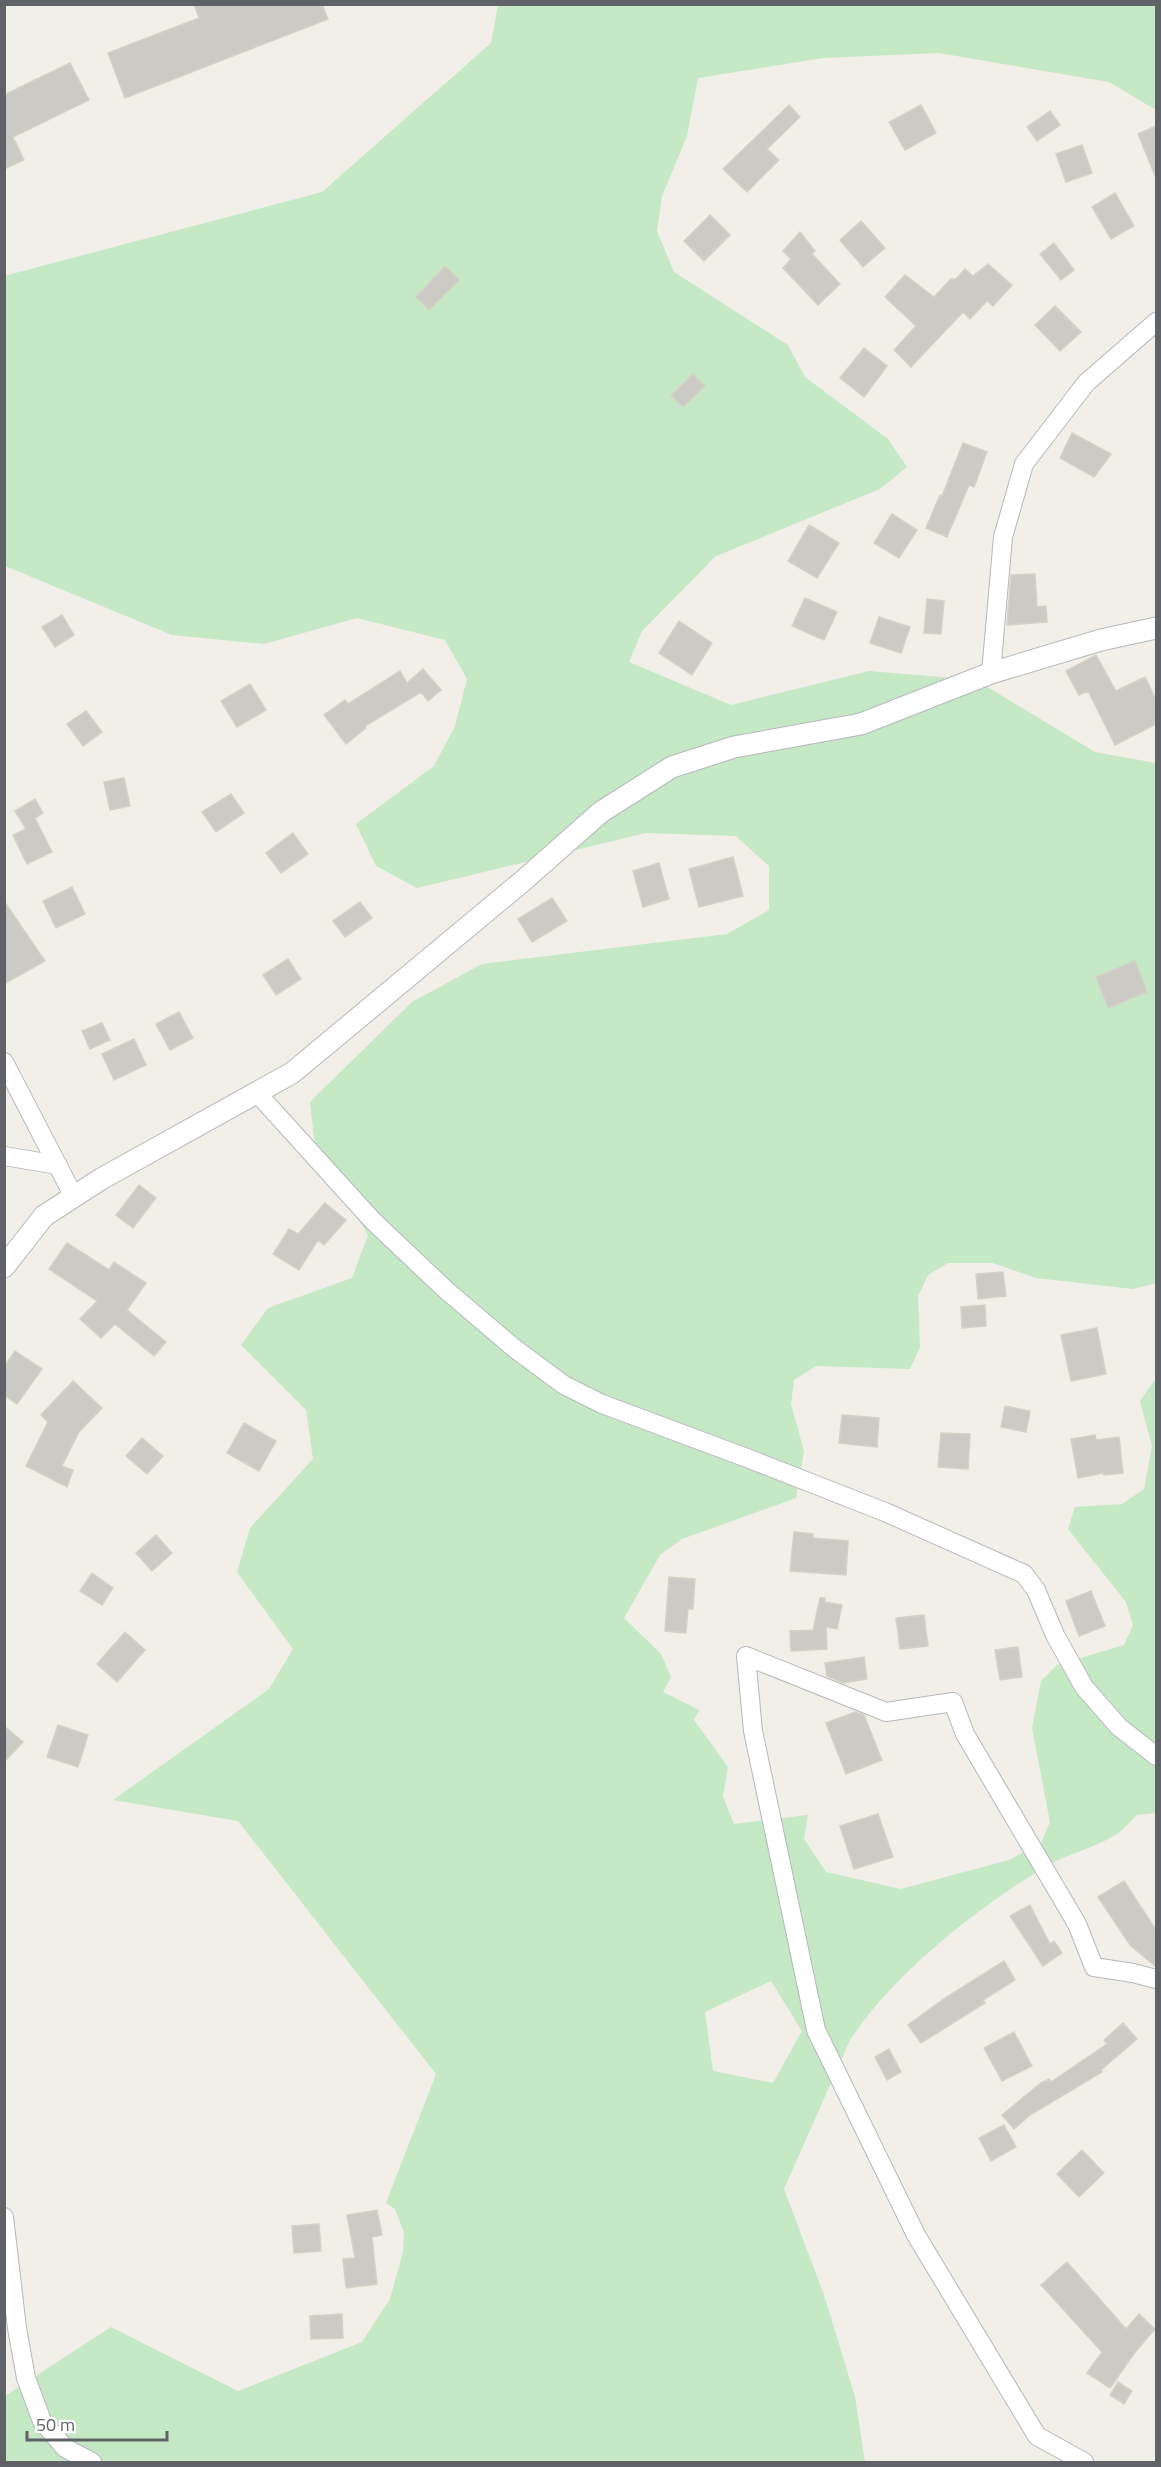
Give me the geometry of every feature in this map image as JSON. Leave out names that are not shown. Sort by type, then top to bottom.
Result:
[{"type":"street","points":[[991,673],[1003,537],[1024,464],[1086,384],[1156,322]]},
{"type":"street","points":[[4,1267],[44,1216],[101,1179],[292,1073],[524,880],[601,812],[672,766],[734,747],[861,724],[991,673],[1101,640],[1156,628]]},
{"type":"street","points":[[4,1062],[74,1197]]},
{"type":"street","points":[[257,1093],[373,1221],[446,1290],[514,1348],[564,1385],[602,1404],[885,1512],[1024,1574],[1036,1590],[1055,1635],[1084,1687],[1119,1727],[1156,1756]]},
{"type":"street","points":[[4,1156],[58,1165]]},
{"type":"street","points":[[1084,2463],[1037,2436],[916,2235],[816,2030],[753,1731],[746,1656],[886,1712],[953,1702],[965,1734],[1077,1924],[1094,1967],[1156,1979]]},
{"type":"street","points":[[4,2217],[17,2328],[26,2378],[42,2421],[65,2448],[92,2463]]},
{"type":"green space","points":[[498,5],[1156,5],[1156,110],[1109,82],[939,53],[823,58],[698,78],[687,136],[662,196],[657,231],[674,272],[788,345],[805,377],[888,439],[907,467],[880,489],[716,556],[642,631],[629,662],[731,705],[869,671],[976,680],[1095,752],[1156,763],[1156,1283],[1133,1289],[1036,1278],[993,1263],[948,1263],[928,1275],[918,1296],[920,1347],[910,1369],[816,1366],[794,1380],[791,1404],[804,1451],[796,1498],[682,1539],[660,1555],[624,1618],[661,1654],[671,1677],[663,1692],[699,1710],[694,1720],[728,1767],[723,1796],[734,1824],[808,1815],[804,1839],[826,1872],[901,1889],[1009,1860],[1041,1843],[1050,1822],[1032,1728],[1041,1681],[1057,1665],[1124,1645],[1133,1625],[1126,1602],[1068,1529],[1075,1507],[1122,1504],[1144,1489],[1152,1446],[1140,1401],[1156,1381],[1156,1813],[1137,1815],[1117,1834],[1052,1863],[990,1903],[912,1967],[868,2015],[850,2040],[784,2189],[825,2298],[855,2397],[865,2462],[5,2462],[5,2396],[111,2327],[238,2391],[362,2342],[390,2299],[403,2252],[404,2232],[395,2209],[386,2203],[436,2074],[238,1821],[113,1800],[269,1689],[293,1649],[237,1572],[250,1528],[313,1459],[306,1410],[241,1345],[268,1308],[352,1278],[368,1235],[315,1147],[310,1102],[412,1002],[482,964],[727,934],[769,910],[769,866],[736,836],[646,833],[417,888],[376,866],[356,824],[434,766],[455,726],[467,679],[445,640],[357,618],[264,644],[172,635],[5,566],[4,276],[322,192],[491,43]],"holes":[[[771,1981],[802,2031],[773,2083],[713,2071],[705,2012]]]},
{"type":"building","points":[[194,4],[322,4],[328,19],[125,98],[108,53],[199,18]]},
{"type":"building","points":[[70,63],[89,100],[13,137],[24,160],[4,169],[4,95]]},
{"type":"building","points":[[789,105],[800,117],[767,149],[779,160],[747,192],[723,169]]},
{"type":"building","points":[[921,105],[936,133],[905,150],[889,122]]},
{"type":"building","points":[[1050,111],[1060,125],[1037,141],[1027,127]]},
{"type":"building","points":[[1156,126],[1156,178],[1138,134]]},
{"type":"building","points":[[1082,145],[1092,173],[1066,182],[1056,154]]},
{"type":"building","points":[[1115,193],[1134,226],[1111,239],[1092,207]]},
{"type":"building","points":[[710,215],[730,235],[704,261],[684,241]]},
{"type":"building","points":[[861,221],[885,248],[863,267],[840,240]]},
{"type":"building","points":[[800,232],[815,251],[812,254],[840,284],[818,305],[783,268],[791,259],[783,251]]},
{"type":"building","points":[[1054,243],[1074,270],[1061,280],[1040,254]]},
{"type":"building","points":[[988,264],[1012,285],[993,306],[987,301],[970,319],[963,312],[911,367],[894,350],[916,326],[885,297],[905,275],[934,297],[951,279],[956,279],[965,269],[973,276]]},
{"type":"building","points":[[445,266],[459,280],[429,310],[416,297]]},
{"type":"building","points":[[1055,306],[1081,332],[1060,351],[1035,325]]},
{"type":"building","points":[[864,348],[887,366],[864,397],[840,378]]},
{"type":"building","points":[[693,374],[705,386],[683,407],[671,395]]},
{"type":"building","points":[[1072,433],[1111,454],[1094,477],[1060,458]]},
{"type":"building","points":[[963,443],[987,452],[974,487],[969,485],[947,537],[926,528],[940,495],[942,496]]},
{"type":"building","points":[[892,514],[917,530],[899,558],[874,543]]},
{"type":"building","points":[[809,525],[839,543],[817,578],[788,561]]},
{"type":"building","points":[[1035,574],[1037,607],[1046,606],[1047,622],[1007,625],[1011,575]]},
{"type":"building","points":[[805,598],[837,612],[824,640],[792,626]]},
{"type":"building","points":[[927,599],[944,601],[941,634],[924,633]]},
{"type":"building","points":[[62,615],[74,635],[55,647],[42,627]]},
{"type":"building","points":[[879,617],[910,627],[901,653],[870,643]]},
{"type":"building","points":[[679,621],[712,643],[692,675],[659,653]]},
{"type":"building","points":[[1096,655],[1116,691],[1145,677],[1156,700],[1156,724],[1115,745],[1088,691],[1079,695],[1066,671]]},
{"type":"building","points":[[423,669],[441,690],[428,701],[421,692],[365,726],[366,728],[346,744],[324,715],[345,700],[348,704],[400,671],[407,683]]},
{"type":"building","points":[[250,684],[266,710],[237,727],[221,701]]},
{"type":"building","points":[[86,711],[102,732],[83,746],[67,724]]},
{"type":"building","points":[[124,778],[130,806],[110,810],[104,782]]},
{"type":"building","points":[[231,794],[244,813],[216,832],[202,812]]},
{"type":"building","points":[[35,799],[43,813],[35,818],[52,852],[27,864],[13,835],[26,829],[15,811]]},
{"type":"building","points":[[293,833],[308,854],[281,873],[266,853]]},
{"type":"building","points":[[733,857],[743,896],[699,907],[689,869]]},
{"type":"building","points":[[659,863],[669,899],[643,907],[633,871]]},
{"type":"building","points":[[72,887],[85,914],[56,928],[43,901]]},
{"type":"building","points":[[552,898],[567,921],[532,942],[518,919]]},
{"type":"building","points":[[4,901],[45,961],[4,984]]},
{"type":"building","points":[[360,902],[372,918],[345,937],[333,921]]},
{"type":"building","points":[[288,959],[301,979],[276,995],[263,975]]},
{"type":"building","points":[[1135,961],[1147,992],[1108,1008],[1096,977]]},
{"type":"building","points":[[179,1012],[193,1038],[170,1050],[156,1024]]},
{"type":"building","points":[[102,1023],[110,1040],[90,1049],[82,1031]]},
{"type":"building","points":[[134,1039],[146,1065],[114,1080],[102,1054]]},
{"type":"building","points":[[139,1185],[156,1198],[133,1228],[116,1215]]},
{"type":"building","points":[[325,1203],[346,1220],[324,1245],[318,1240],[299,1270],[273,1254],[289,1229],[298,1234]]},
{"type":"building","points":[[67,1243],[109,1270],[114,1262],[146,1283],[127,1310],[166,1342],[154,1356],[115,1324],[101,1338],[80,1319],[97,1301],[49,1269]]},
{"type":"building","points":[[1003,1272],[1006,1296],[978,1299],[976,1274]]},
{"type":"building","points":[[985,1305],[986,1326],[962,1328],[961,1307]]},
{"type":"building","points":[[1097,1328],[1106,1374],[1071,1381],[1061,1335]]},
{"type":"building","points":[[15,1351],[42,1369],[17,1404],[4,1395],[4,1367]]},
{"type":"building","points":[[73,1381],[102,1408],[79,1432],[62,1466],[73,1470],[67,1487],[26,1466],[48,1422],[41,1415]]},
{"type":"building","points":[[1005,1406],[1030,1411],[1026,1432],[1001,1427]]},
{"type":"building","points":[[842,1415],[879,1418],[877,1447],[839,1443]]},
{"type":"building","points":[[244,1423],[276,1441],[259,1471],[227,1453]]},
{"type":"building","points":[[941,1433],[970,1434],[968,1469],[938,1467]]},
{"type":"building","points":[[1095,1435],[1096,1440],[1119,1437],[1123,1473],[1104,1475],[1103,1473],[1078,1478],[1071,1439]]},
{"type":"building","points":[[142,1438],[163,1456],[147,1474],[126,1456]]},
{"type":"building","points":[[794,1532],[813,1534],[813,1538],[848,1541],[846,1575],[790,1571]]},
{"type":"building","points":[[156,1535],[172,1553],[152,1571],[136,1553]]},
{"type":"building","points":[[92,1573],[113,1588],[102,1605],[80,1591]]},
{"type":"building","points":[[669,1577],[695,1579],[693,1609],[688,1609],[686,1633],[665,1631]]},
{"type":"building","points":[[1091,1591],[1105,1626],[1079,1636],[1066,1601]]},
{"type":"building","points":[[820,1598],[825,1598],[825,1602],[842,1605],[837,1629],[826,1627],[827,1649],[791,1651],[790,1631],[813,1630]]},
{"type":"building","points":[[924,1615],[928,1646],[900,1649],[896,1618]]},
{"type":"building","points":[[125,1632],[145,1650],[117,1682],[97,1664]]},
{"type":"building","points":[[1018,1647],[1022,1677],[1000,1680],[995,1650]]},
{"type":"building","points":[[864,1657],[867,1679],[843,1683],[827,1676],[825,1663]]},
{"type":"building","points":[[855,1712],[864,1715],[882,1760],[846,1774],[826,1723]]},
{"type":"building","points":[[58,1725],[88,1735],[78,1767],[47,1757]]},
{"type":"building","points":[[4,1726],[23,1742],[4,1762]]},
{"type":"building","points":[[878,1814],[893,1857],[854,1869],[840,1826]]},
{"type":"building","points":[[1124,1881],[1156,1930],[1156,1967],[1130,1945],[1098,1897]]},
{"type":"building","points":[[1030,1905],[1050,1944],[1054,1941],[1062,1953],[1043,1966],[1010,1916]]},
{"type":"building","points":[[1004,1961],[1015,1980],[983,2000],[985,2003],[921,2043],[908,2025],[945,1998]]},
{"type":"building","points":[[1123,2023],[1137,2039],[1101,2070],[1102,2072],[1030,2115],[1014,2129],[1002,2115],[1041,2083],[1049,2079],[1051,2082],[1107,2044],[1104,2040]]},
{"type":"building","points":[[1014,2032],[1032,2066],[1002,2081],[984,2048]]},
{"type":"building","points":[[889,2049],[901,2072],[887,2080],[875,2057]]},
{"type":"building","points":[[1004,2125],[1016,2147],[991,2161],[979,2138]]},
{"type":"building","points":[[1082,2150],[1104,2173],[1079,2197],[1057,2174]]},
{"type":"building","points":[[377,2210],[382,2235],[372,2237],[377,2284],[346,2288],[343,2259],[355,2258],[347,2215]]},
{"type":"building","points":[[319,2224],[321,2251],[294,2253],[292,2226]]},
{"type":"building","points":[[1067,2262],[1126,2329],[1139,2314],[1155,2329],[1110,2388],[1087,2373],[1102,2352],[1041,2285]]},
{"type":"building","points":[[342,2314],[343,2338],[311,2339],[310,2316]]},
{"type":"building","points":[[1118,2382],[1132,2391],[1124,2404],[1110,2395]]}]
